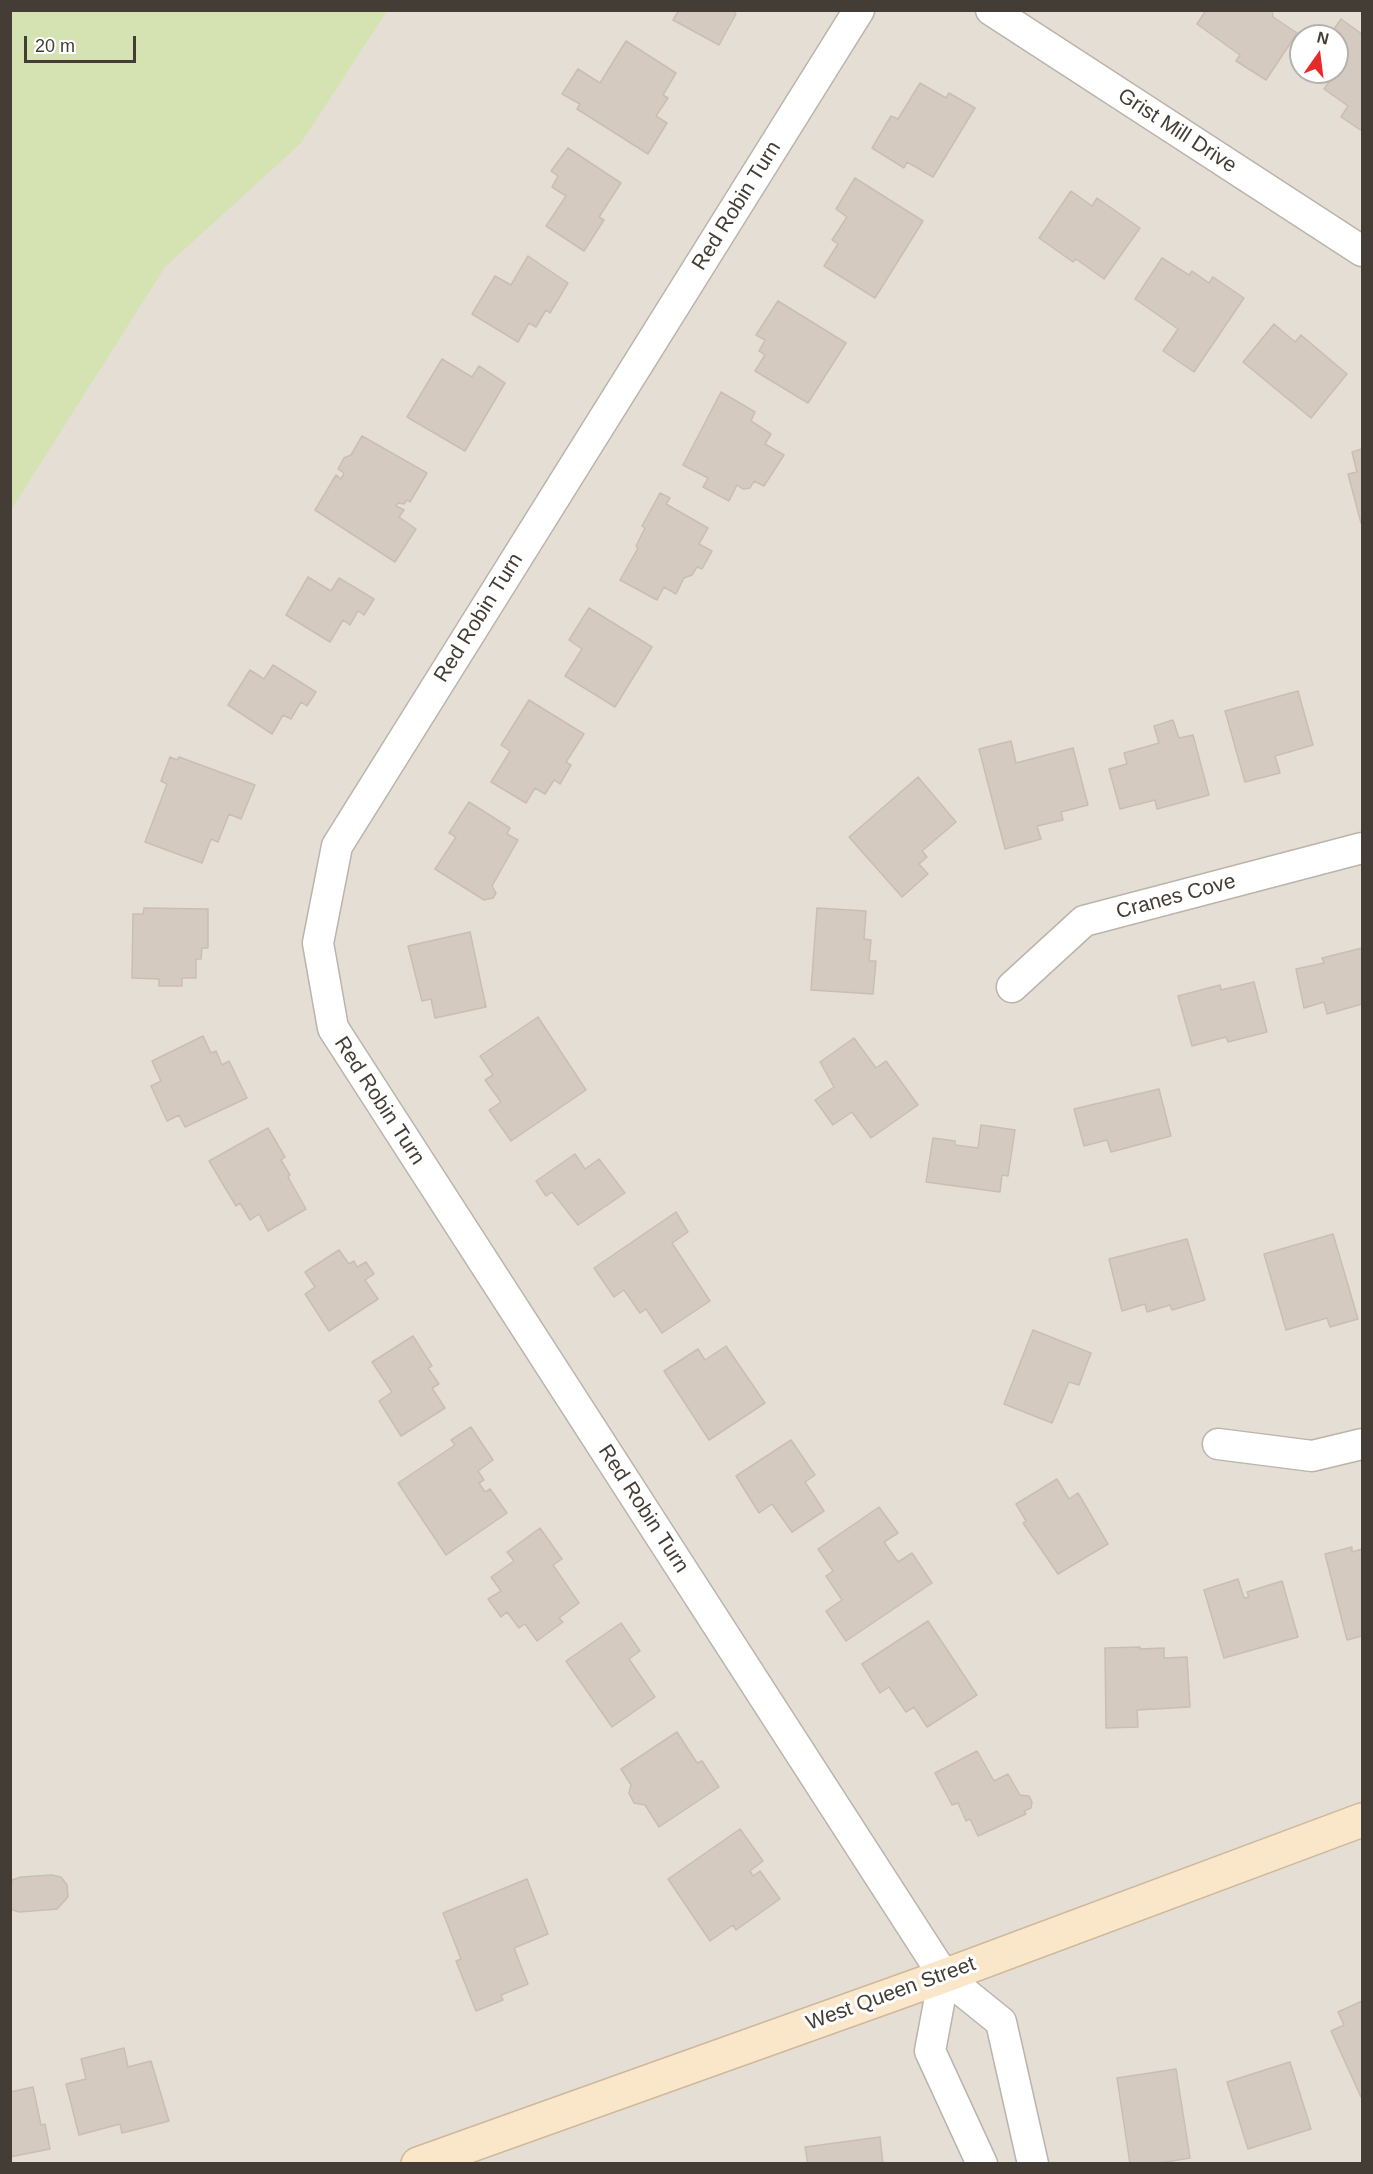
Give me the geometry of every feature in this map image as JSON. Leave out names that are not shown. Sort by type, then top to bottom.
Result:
[{"type":"main road","name":"West Queen Street","points":[[418,2163],[944,1976],[1362,1820]]},
{"type":"street","name":"Red Robin Turn","points":[[859,10],[337,846],[318,943],[333,1028],[944,1976],[1001,2022],[1033,2163]]},
{"type":"street","name":"Grist Mill Drive","points":[[991,10],[1362,251]]},
{"type":"street","name":"Cranes Cove","points":[[1012,987],[1084,921],[1362,848]]},
{"type":"street","points":[[1218,1444],[1312,1456],[1362,1444]]},
{"type":"street","points":[[944,1976],[930,2051],[982,2163]]},
{"type":"shaded area","points":[[11,11],[1362,11],[1362,2163],[11,2163]]},
{"type":"green space","points":[[11,10],[387,11],[301,143],[165,267],[11,510]]},
{"type":"building","points":[[679,10],[732,10],[736,14],[719,45],[673,20]]},
{"type":"building","points":[[1206,10],[1272,10],[1273,17],[1289,28],[1289,45],[1266,80],[1236,61],[1240,55],[1197,24]]},
{"type":"building","points":[[1341,19],[1348,24],[1337,24]]},
{"type":"building","points":[[1349,25],[1362,34],[1362,131],[1341,117],[1348,106],[1324,89],[1328,84],[1349,84]]},
{"type":"building","points":[[626,41],[676,73],[663,95],[668,98],[656,116],[667,123],[648,154],[577,109],[580,104],[562,94],[578,69],[600,83]]},
{"type":"building","points":[[920,83],[946,98],[949,93],[975,108],[933,177],[907,162],[904,168],[872,148],[891,116],[898,119]]},
{"type":"building","points":[[568,148],[621,183],[599,217],[604,220],[584,251],[546,226],[566,196],[552,187],[558,176],[551,171]]},
{"type":"building","points":[[855,178],[923,221],[875,298],[824,266],[838,244],[832,240],[847,217],[836,209]]},
{"type":"building","points":[[1071,191],[1092,206],[1097,198],[1140,228],[1104,279],[1076,259],[1073,262],[1039,238]]},
{"type":"building","points":[[528,256],[568,283],[550,313],[546,310],[536,327],[529,323],[518,342],[472,314],[495,276],[511,285]]},
{"type":"building","points":[[1162,258],[1189,275],[1192,271],[1209,283],[1213,277],[1244,298],[1194,372],[1163,351],[1178,329],[1135,299]]},
{"type":"building","points":[[778,301],[846,343],[808,403],[755,371],[765,355],[759,351],[765,340],[756,335]]},
{"type":"building","points":[[1274,324],[1295,342],[1301,335],[1347,374],[1311,418],[1243,362]]},
{"type":"building","points":[[442,359],[472,377],[479,366],[505,383],[465,451],[407,417]]},
{"type":"building","points":[[721,392],[755,412],[751,421],[771,434],[765,444],[784,455],[764,486],[754,481],[750,488],[743,489],[737,485],[729,501],[703,487],[708,478],[683,465]]},
{"type":"building","points":[[362,436],[427,473],[410,502],[407,500],[404,504],[398,503],[396,506],[404,510],[399,517],[416,529],[395,562],[315,510],[336,475],[341,479],[344,473],[338,469],[344,458],[351,455]]},
{"type":"building","points":[[1362,449],[1361,523],[1348,474],[1357,472],[1352,452]]},
{"type":"building","points":[[660,493],[670,498],[666,504],[708,528],[699,544],[712,551],[702,569],[697,567],[692,575],[684,578],[676,594],[664,587],[657,600],[620,580],[638,548],[636,546],[645,528],[642,526]]},
{"type":"building","points":[[308,577],[331,591],[339,578],[374,599],[364,615],[358,611],[350,625],[343,620],[330,642],[286,615]]},
{"type":"building","points":[[589,608],[652,647],[615,707],[565,676],[582,649],[569,640]]},
{"type":"building","points":[[273,665],[316,692],[307,706],[301,702],[291,719],[283,715],[272,734],[228,705],[250,670],[264,679]]},
{"type":"building","points":[[1298,691],[1313,745],[1275,756],[1280,773],[1245,782],[1225,711]]},
{"type":"building","points":[[529,700],[584,734],[566,762],[571,765],[560,784],[554,780],[545,794],[535,788],[526,803],[491,782],[510,751],[501,745]]},
{"type":"building","points":[[1173,720],[1179,738],[1193,735],[1209,795],[1157,809],[1155,800],[1120,809],[1109,769],[1127,764],[1124,753],[1159,743],[1154,726]]},
{"type":"building","points":[[1011,741],[1016,763],[1073,748],[1088,805],[1061,812],[1063,820],[1037,826],[1041,839],[1005,849],[979,749]]},
{"type":"building","points":[[170,757],[177,760],[179,757],[255,785],[241,819],[229,814],[218,842],[211,839],[202,863],[145,842],[167,784],[161,781]]},
{"type":"building","points":[[918,777],[956,822],[922,851],[927,857],[919,864],[928,874],[902,897],[849,837]]},
{"type":"building","points":[[469,802],[510,828],[507,834],[518,840],[492,886],[496,893],[493,898],[484,900],[435,869],[456,837],[449,833]]},
{"type":"building","points":[[144,908],[208,909],[208,948],[202,948],[201,959],[196,959],[196,978],[182,978],[182,986],[159,986],[159,979],[132,978],[133,914],[143,914]]},
{"type":"building","points":[[817,908],[866,911],[864,939],[871,940],[869,961],[876,961],[873,994],[811,990]]},
{"type":"building","points":[[470,932],[486,1007],[435,1018],[431,999],[422,1001],[408,946]]},
{"type":"building","points":[[1362,948],[1362,1004],[1327,1014],[1324,1002],[1304,1008],[1296,969],[1324,963],[1322,958]]},
{"type":"building","points":[[1254,982],[1267,1032],[1228,1042],[1226,1037],[1192,1046],[1178,996],[1220,985],[1221,990]]},
{"type":"building","points":[[538,1017],[586,1090],[511,1141],[489,1110],[501,1102],[485,1080],[493,1075],[480,1056]]},
{"type":"building","points":[[203,1036],[211,1053],[216,1051],[222,1065],[229,1061],[247,1098],[185,1127],[179,1115],[167,1121],[151,1086],[161,1081],[152,1061]]},
{"type":"building","points":[[854,1038],[876,1068],[886,1061],[918,1105],[871,1138],[852,1112],[833,1125],[815,1100],[834,1087],[820,1062]]},
{"type":"building","points":[[1159,1089],[1171,1136],[1111,1152],[1107,1140],[1084,1146],[1074,1109]]},
{"type":"building","points":[[981,1125],[1015,1130],[1008,1176],[1002,1175],[1000,1192],[926,1182],[933,1138],[955,1141],[955,1145],[978,1148]]},
{"type":"building","points":[[268,1128],[285,1157],[281,1160],[306,1209],[268,1231],[259,1214],[250,1220],[240,1203],[236,1206],[209,1161]]},
{"type":"building","points":[[575,1154],[585,1169],[599,1159],[625,1193],[578,1225],[552,1192],[546,1196],[536,1181]]},
{"type":"building","points":[[676,1212],[688,1232],[672,1243],[710,1301],[662,1333],[646,1309],[640,1313],[624,1290],[614,1297],[594,1268]]},
{"type":"building","points":[[1333,1234],[1358,1319],[1330,1327],[1327,1318],[1286,1330],[1264,1254]]},
{"type":"building","points":[[1187,1239],[1205,1300],[1172,1310],[1170,1305],[1147,1312],[1145,1304],[1122,1311],[1109,1259]]},
{"type":"building","points":[[339,1250],[349,1264],[354,1261],[357,1267],[366,1262],[374,1274],[365,1280],[378,1299],[329,1331],[305,1294],[315,1287],[305,1272]]},
{"type":"building","points":[[1033,1330],[1091,1353],[1079,1385],[1069,1382],[1052,1423],[1004,1404]]},
{"type":"building","points":[[413,1336],[432,1366],[428,1368],[439,1384],[432,1388],[445,1408],[401,1436],[379,1401],[392,1392],[372,1362]]},
{"type":"building","points":[[726,1346],[765,1403],[709,1440],[664,1371],[698,1349],[705,1360]]},
{"type":"building","points":[[471,1427],[493,1460],[478,1471],[484,1480],[479,1483],[485,1492],[490,1489],[507,1513],[446,1555],[398,1483],[455,1445],[451,1440]]},
{"type":"building","points":[[791,1440],[815,1475],[805,1482],[824,1511],[792,1532],[772,1504],[759,1513],[736,1476]]},
{"type":"building","points":[[1057,1479],[1069,1499],[1078,1493],[1108,1544],[1058,1574],[1023,1523],[1026,1521],[1016,1504]]},
{"type":"building","points":[[879,1507],[898,1533],[884,1542],[898,1562],[912,1553],[932,1583],[846,1641],[826,1611],[842,1600],[826,1576],[833,1571],[818,1549]]},
{"type":"building","points":[[540,1528],[562,1559],[553,1565],[579,1603],[559,1618],[563,1622],[537,1641],[525,1624],[519,1628],[507,1612],[501,1617],[488,1599],[501,1591],[491,1577],[514,1561],[507,1552]]},
{"type":"building","points":[[1352,1547],[1352,1552],[1362,1549],[1362,1636],[1347,1640],[1325,1554]]},
{"type":"building","points":[[1238,1579],[1244,1598],[1249,1597],[1247,1592],[1282,1581],[1298,1637],[1224,1658],[1204,1590]]},
{"type":"building","points":[[928,1621],[977,1695],[927,1727],[914,1707],[906,1712],[889,1687],[880,1693],[862,1664]]},
{"type":"building","points":[[621,1623],[640,1651],[629,1659],[655,1697],[612,1727],[566,1661]]},
{"type":"building","points":[[1140,1647],[1140,1649],[1164,1648],[1164,1658],[1187,1657],[1190,1707],[1137,1710],[1138,1727],[1106,1728],[1105,1648]]},
{"type":"building","points":[[677,1732],[697,1763],[702,1761],[719,1787],[659,1827],[645,1805],[634,1803],[629,1793],[631,1785],[621,1769]]},
{"type":"building","points":[[977,1751],[994,1781],[1008,1774],[1020,1795],[1029,1796],[1032,1802],[1031,1808],[1024,1811],[1026,1814],[978,1836],[970,1819],[966,1821],[958,1803],[952,1805],[935,1773]]},
{"type":"building","points":[[740,1829],[763,1861],[750,1871],[753,1876],[760,1871],[780,1899],[736,1930],[733,1925],[710,1941],[668,1879]]},
{"type":"building","points":[[52,1875],[61,1877],[67,1885],[68,1897],[57,1909],[19,1912],[10,1907],[12,1880],[21,1877]]},
{"type":"building","points":[[527,1879],[548,1934],[514,1948],[528,1984],[501,1995],[503,2000],[476,2011],[456,1961],[461,1959],[443,1913]]},
{"type":"building","points":[[1362,2001],[1361,2097],[1331,2031],[1344,2025],[1338,2012]]},
{"type":"building","points":[[124,2048],[128,2067],[151,2061],[169,2121],[122,2133],[120,2124],[79,2135],[66,2084],[86,2079],[81,2059]]},
{"type":"building","points":[[1290,2062],[1311,2129],[1248,2149],[1227,2082]]},
{"type":"building","points":[[1176,2069],[1190,2158],[1153,2164],[1130,2164],[1117,2078]]},
{"type":"building","points":[[33,2087],[41,2125],[45,2124],[50,2149],[10,2157],[10,2092]]},
{"type":"building","points":[[880,2137],[883,2164],[808,2164],[805,2147]]}]
